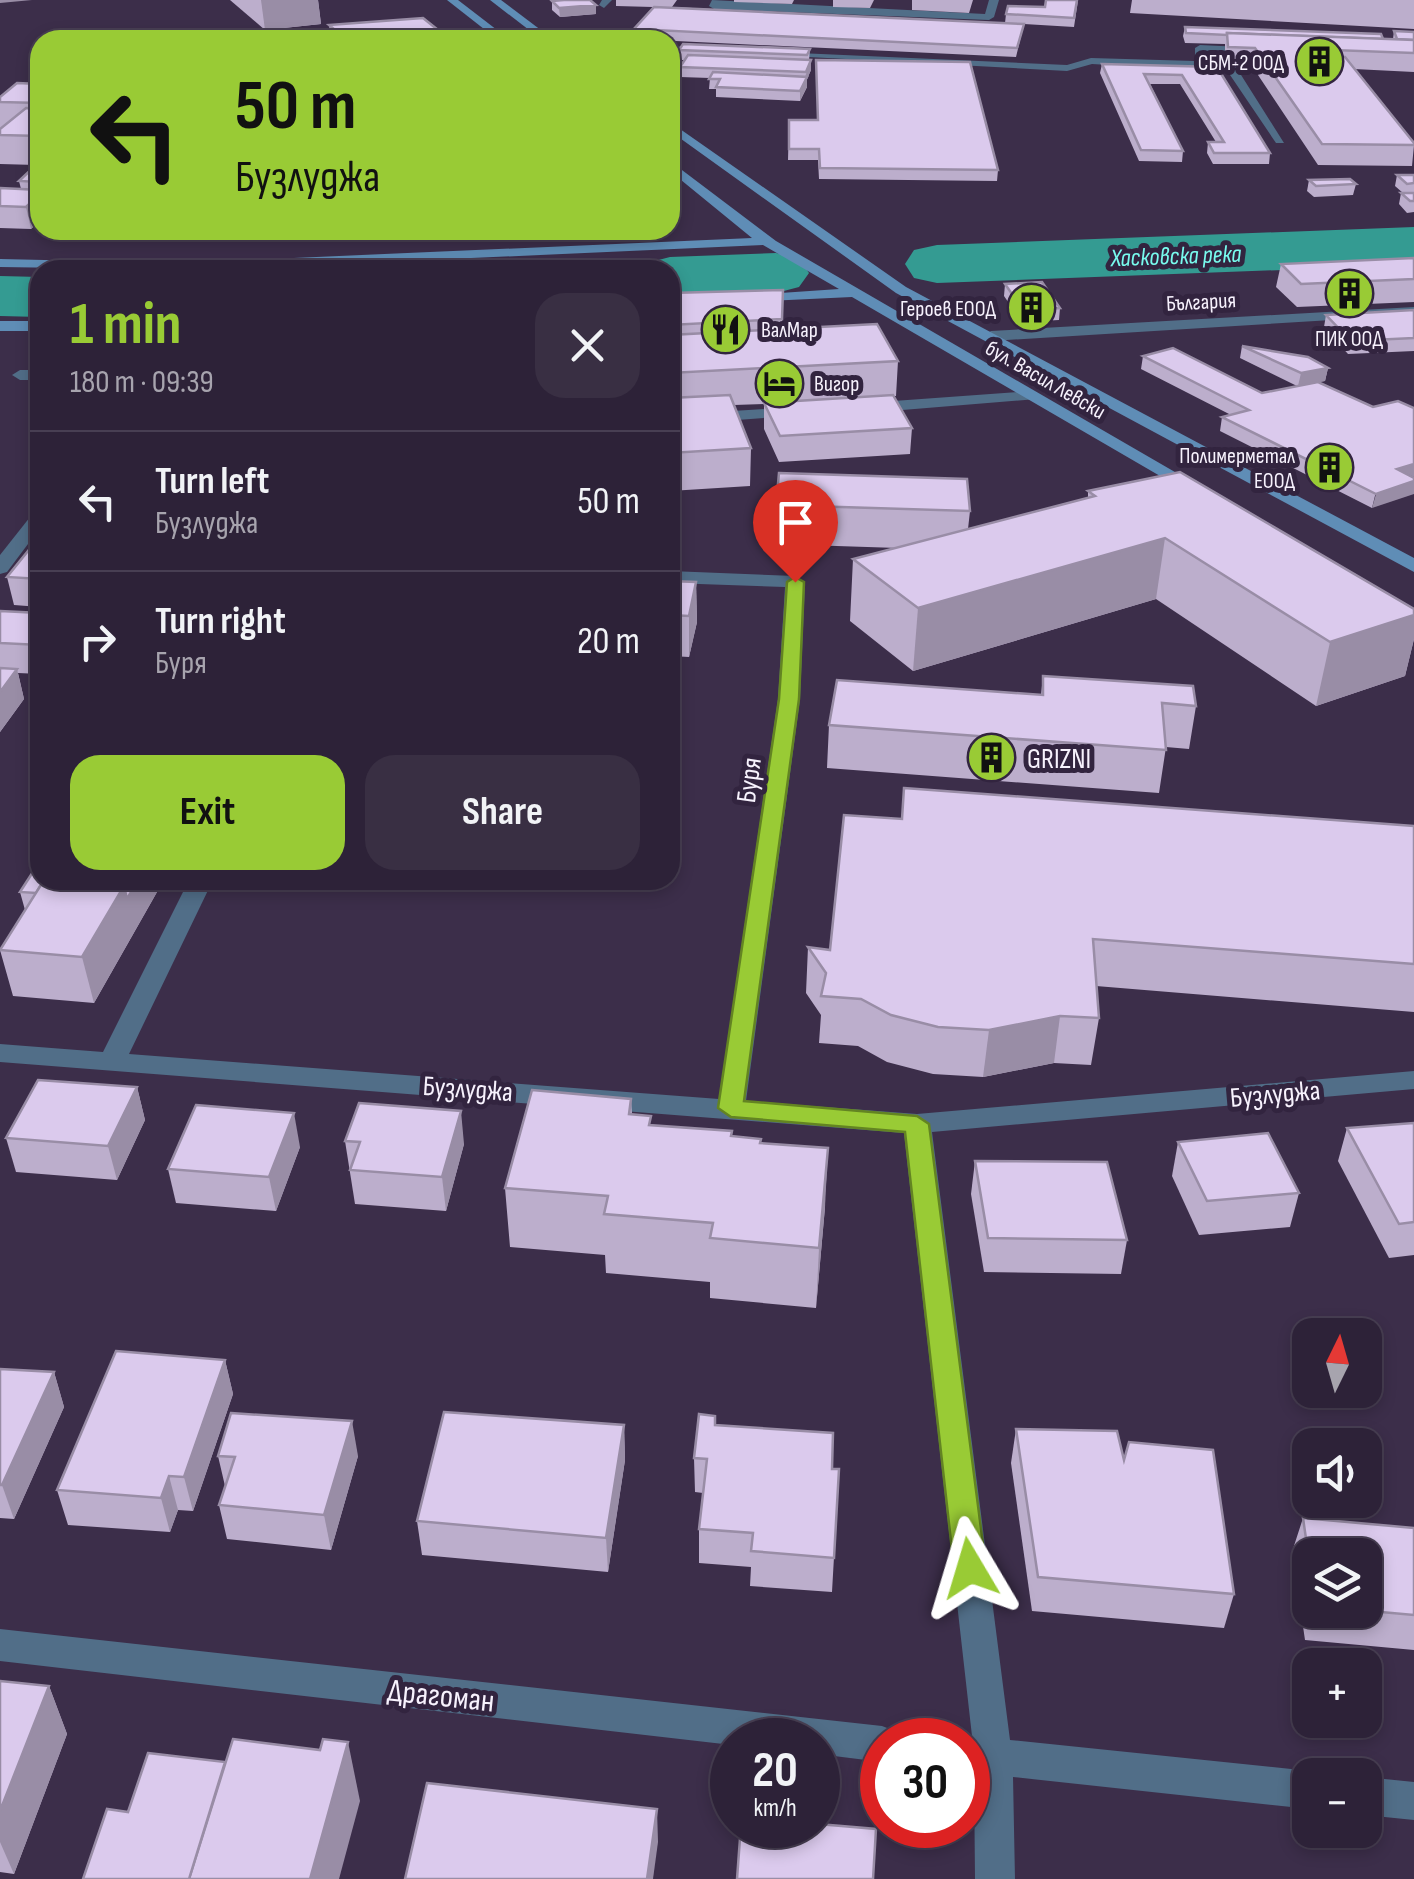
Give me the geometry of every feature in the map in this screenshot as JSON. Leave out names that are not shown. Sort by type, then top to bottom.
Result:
[{"type":"main road","points":[[452,0],[491,30]]},
{"type":"main road","points":[[495,0],[536,30]]},
{"type":"main road","name":"бул. Васил Левски","points":[[680,133],[823,238],[902,290],[1414,566]]},
{"type":"main road","name":"бул. Васил Левски","points":[[680,175],[765,242],[1213,498]]},
{"type":"main road","points":[[325,260],[823,238]]},
{"type":"main road","points":[[0,264],[30,264]]},
{"type":"main road","points":[[730,300],[902,290]]},
{"type":"main road","points":[[0,326],[30,326]]},
{"type":"street","points":[[718,0],[714,6],[812,5],[988,17],[994,0]]},
{"type":"street","points":[[1200,64],[1200,48],[1278,51]]},
{"type":"street","points":[[680,50],[730,52]]},
{"type":"street","points":[[769,54],[1067,68],[1091,61],[1200,64],[1232,69],[1280,140]]},
{"type":"street","name":"България","points":[[991,336],[1414,312]]},
{"type":"street","points":[[20,375],[30,375]]},
{"type":"street","points":[[838,410],[1031,396]]},
{"type":"street","points":[[680,419],[820,411]]},
{"type":"street","points":[[0,568],[30,530]]},
{"type":"street","points":[[16,550],[30,551]]},
{"type":"street","name":"Буря","points":[[680,577],[795,582],[789,699],[731,1108]]},
{"type":"street","points":[[112,1062],[195,890]]},
{"type":"street","name":"Бузлуджа","points":[[0,1053],[917,1124],[1414,1080]]},
{"type":"street","points":[[917,1124],[976,1718]]},
{"type":"street","name":"Драгоман","points":[[0,1645],[860,1742]]},
{"type":"street","points":[[990,1756],[1292,1788]]},
{"type":"street","points":[[1382,1798],[1414,1801]]},
{"type":"street","points":[[990,1838],[995,1879]]},
{"type":"building","points":[[590,0],[596,5],[559,8],[552,1]]},
{"type":"building","points":[[1046,0],[1077,0],[1074,18],[1006,14],[1008,6],[1045,7]]},
{"type":"building","points":[[654,7],[1024,24],[1017,48],[634,29]]},
{"type":"building","points":[[423,18],[438,30],[335,30],[329,25]]},
{"type":"building","points":[[1185,27],[1381,34],[1383,39],[1186,33]]},
{"type":"building","points":[[1394,31],[1414,32],[1414,40],[1397,39]]},
{"type":"building","points":[[1227,33],[1414,40],[1414,53],[1307,49],[1313,57],[1345,57],[1414,145],[1322,144],[1255,48],[1228,47]]},
{"type":"building","points":[[683,44],[810,49],[807,55],[680,48]]},
{"type":"building","points":[[688,55],[811,60],[806,72],[680,67]]},
{"type":"building","points":[[816,60],[970,62],[998,170],[820,168],[819,149],[789,149],[789,120],[818,120]]},
{"type":"building","points":[[1102,64],[1217,67],[1270,153],[1214,153],[1208,142],[1224,142],[1182,75],[1144,74],[1183,151],[1141,150]]},
{"type":"building","points":[[713,72],[807,77],[800,91],[716,87],[720,79],[709,79]]},
{"type":"building","points":[[17,83],[30,84],[30,103],[0,102],[0,97]]},
{"type":"building","points":[[30,108],[30,136],[0,135],[0,129]]},
{"type":"building","points":[[1397,175],[1414,175],[1414,183],[1407,184]]},
{"type":"building","points":[[1350,179],[1356,184],[1316,186],[1309,180]]},
{"type":"building","points":[[0,188],[30,190],[30,203],[26,207],[0,206]]},
{"type":"building","points":[[1401,193],[1414,193],[1414,201],[1410,201]]},
{"type":"building","points":[[1414,258],[1414,279],[1301,284],[1281,264]]},
{"type":"building","points":[[1042,282],[1060,308],[1023,310],[1005,284]]},
{"type":"building","points":[[783,290],[782,319],[680,324],[680,293]]},
{"type":"building","points":[[1414,310],[1414,338],[1351,341],[1326,315]]},
{"type":"building","points":[[877,324],[898,361],[680,372],[680,334]]},
{"type":"building","points":[[1242,346],[1308,357],[1328,368],[1301,373]]},
{"type":"building","points":[[1173,348],[1262,393],[1318,382],[1373,407],[1398,401],[1414,408],[1414,464],[1397,469],[1414,481],[1376,494],[1222,417],[1249,410],[1143,356]]},
{"type":"building","points":[[730,395],[751,448],[680,452],[680,398]]},
{"type":"building","points":[[893,395],[912,428],[780,436],[764,403]]},
{"type":"building","points":[[1180,472],[1414,609],[1414,615],[1330,642],[1165,538],[918,608],[853,559],[1095,496],[1088,491]]},
{"type":"building","points":[[779,473],[967,479],[970,511],[776,505]]},
{"type":"building","points":[[30,548],[30,578],[7,577]]},
{"type":"building","points":[[680,581],[696,582],[689,616],[680,616]]},
{"type":"building","points":[[0,611],[30,612],[30,644],[0,643]]},
{"type":"building","points":[[0,668],[17,669],[0,692]]},
{"type":"building","points":[[1043,676],[1193,686],[1196,706],[1162,703],[1166,750],[829,725],[837,680],[1043,695]]},
{"type":"building","points":[[904,788],[1414,826],[1414,964],[1093,939],[1099,1018],[1060,1016],[989,1030],[938,1027],[891,1015],[861,999],[821,996],[826,973],[808,947],[830,950],[844,815],[902,819]]},
{"type":"building","points":[[30,876],[30,890],[38,890],[36,893],[20,892]]},
{"type":"building","points":[[38,890],[122,890],[82,957],[0,950]]},
{"type":"building","points":[[38,1080],[137,1087],[108,1146],[6,1138]]},
{"type":"building","points":[[532,1090],[631,1099],[629,1114],[651,1116],[649,1125],[732,1131],[731,1136],[761,1139],[760,1143],[828,1148],[819,1248],[710,1238],[713,1223],[604,1214],[608,1196],[505,1188]]},
{"type":"building","points":[[359,1103],[461,1111],[442,1177],[350,1170],[360,1142],[345,1141]]},
{"type":"building","points":[[196,1105],[294,1113],[269,1177],[168,1169]]},
{"type":"building","points":[[1414,1123],[1414,1222],[1399,1224],[1347,1128]]},
{"type":"building","points":[[1268,1133],[1299,1193],[1207,1201],[1178,1142]]},
{"type":"building","points":[[975,1161],[1107,1162],[1127,1240],[988,1238]]},
{"type":"building","points":[[116,1351],[225,1360],[184,1477],[169,1476],[161,1498],[57,1490]]},
{"type":"building","points":[[0,1369],[54,1372],[2,1485],[0,1485]]},
{"type":"building","points":[[444,1412],[624,1425],[606,1538],[417,1521]]},
{"type":"building","points":[[231,1413],[352,1421],[324,1515],[219,1505],[235,1457],[218,1456]]},
{"type":"building","points":[[699,1414],[715,1416],[715,1425],[833,1433],[832,1469],[839,1469],[834,1558],[751,1551],[753,1533],[699,1529],[707,1459],[694,1458]]},
{"type":"building","points":[[1016,1429],[1117,1431],[1124,1460],[1129,1442],[1213,1450],[1234,1594],[1038,1577]]},
{"type":"building","points":[[1303,1518],[1414,1528],[1414,1615],[1382,1612],[1382,1538],[1306,1538]]},
{"type":"building","points":[[0,1681],[49,1686],[0,1811]]},
{"type":"building","points":[[233,1739],[320,1750],[323,1739],[348,1742],[310,1879],[189,1879]]},
{"type":"building","points":[[148,1753],[225,1762],[189,1879],[83,1879],[107,1809],[128,1812]]},
{"type":"building","points":[[427,1783],[657,1809],[647,1879],[405,1879]]},
{"type":"building","points":[[840,1826],[860,1828],[860,1848],[875,1848],[873,1879],[737,1879],[739,1848],[840,1848]]},
{"type":"waterway","name":"Хасковска река","points":[[937,264],[1414,246]]},
{"type":"waterway","name":"Хасковска река","points":[[680,277],[776,273]]},
{"type":"waterway","name":"Хасковска река","points":[[0,296],[30,297]]},
{"type":"place","name":"СБМ-2 ООД","points":[[1319,62]]},
{"type":"place","name":"ПИК ООД","points":[[1349,294]]},
{"type":"place","name":"Героев ЕООД","points":[[1031,308]]},
{"type":"place","name":"ВалМар","points":[[726,329]]},
{"type":"place","name":"Вигор","points":[[779,383]]},
{"type":"place","name":"Полимерметал ЕООД","points":[[1330,468]]},
{"type":"place","name":"GRIZNI","points":[[992,758]]},
{"type":"route","points":[[795,582],[789,699],[731,1108],[917,1124],[970,1568]]}]
